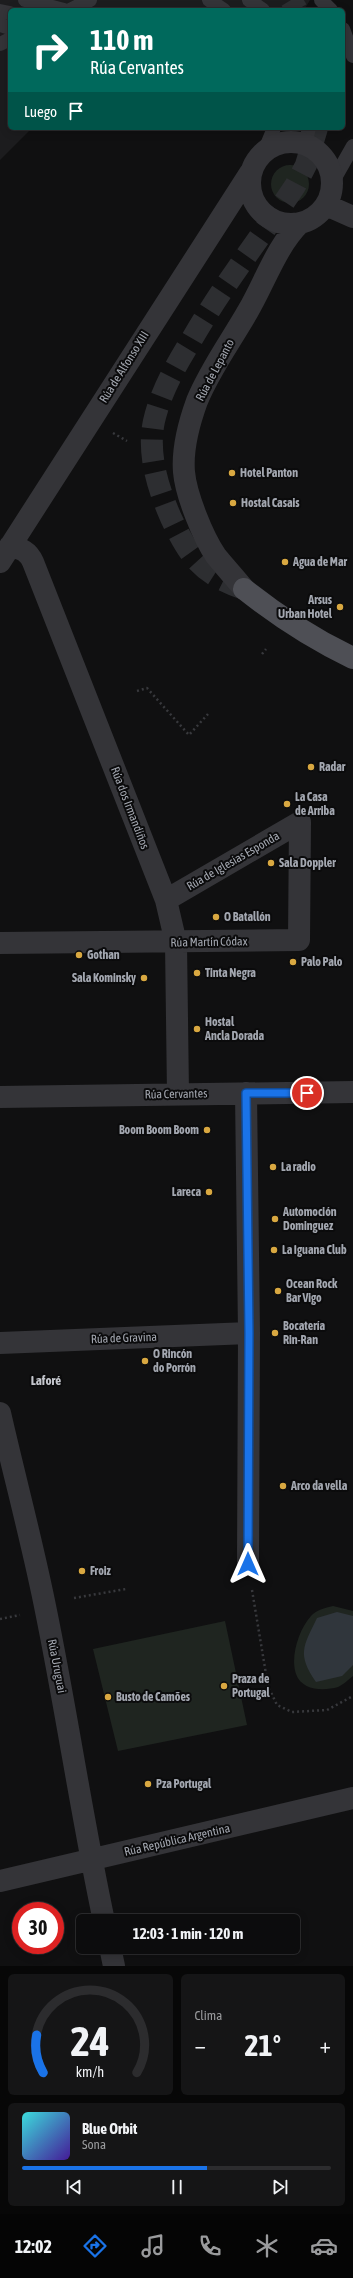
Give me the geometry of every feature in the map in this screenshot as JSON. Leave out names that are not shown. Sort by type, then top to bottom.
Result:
[{"type":"main road","points":[[244,588],[268,608],[302,631],[353,658]]},
{"type":"street","points":[[307,136],[326,161],[332,183],[326,205],[319,213],[300,223],[286,224],[272,220],[261,211],[253,200],[250,187],[250,173],[256,160],[265,150],[278,143],[307,136]]},
{"type":"street","name":"Rúa de Alfonso XIII","points":[[5,554],[148,329],[250,173]]},
{"type":"street","points":[[326,205],[353,217]]},
{"type":"street","name":"Rúa de Lepanto","points":[[244,588],[216,555],[196,516],[184,472],[186,437],[198,401],[211,372],[264,284],[276,254],[289,233],[300,223]]},
{"type":"street","name":"Rúa dos Irmandiños","points":[[5,554],[22,549],[29,554],[33,562],[166,900],[176,942],[178,1094]]},
{"type":"street","name":"Rúa de Iglesias Esponda","points":[[166,900],[300,822]]},
{"type":"street","name":"Rúa Martín Códax","points":[[0,943],[299,940],[300,822]]},
{"type":"street","name":"Rúa Cervantes","points":[[0,1097],[353,1092]]},
{"type":"street","points":[[246,1093],[249,1333],[248,1564]]},
{"type":"street","name":"Rúa de Gravina","points":[[0,1343],[249,1333]]},
{"type":"street","name":"Rúa Uruguai","points":[[0,1413],[46,1609],[83,1806],[91,1860],[103,1914]]},
{"type":"street","name":"Rúa República Argentina","points":[[0,1881],[353,1798]]},
{"type":"street","points":[[111,1954],[114,1966]]},
{"type":"lane","points":[[24,0],[56,8]]},
{"type":"lane","points":[[74,8],[90,0]]},
{"type":"lane","points":[[209,0],[221,8]]},
{"type":"lane","points":[[248,0],[260,8]]},
{"type":"lane","points":[[321,0],[329,8]]},
{"type":"lane","points":[[0,25],[5,38]]},
{"type":"lane","points":[[345,34],[353,56]]},
{"type":"lane","points":[[265,150],[273,130]]},
{"type":"lane","points":[[332,183],[353,144]]},
{"type":"path","points":[[110,431],[127,441]]},
{"type":"path","points":[[262,654],[266,649]]},
{"type":"path","points":[[137,691],[147,688],[189,735],[208,714]]},
{"type":"path","points":[[248,1564],[268,1686],[277,1705],[292,1712],[327,1710],[353,1696]]},
{"type":"path","points":[[74,1598],[126,1589]]},
{"type":"shaded area","points":[[0,0],[310,0],[305,8],[8,8],[8,130],[30,130],[0,160]]},
{"type":"shaded area","points":[[286,165],[294,165],[301,168],[306,173],[309,184],[306,195],[301,200],[294,203],[286,203],[279,200],[274,195],[271,188],[271,180],[274,173],[279,168]]},
{"type":"shaded area","points":[[333,1606],[353,1611],[353,1676],[338,1687],[320,1689],[308,1687],[299,1680],[294,1667],[295,1652],[299,1636],[313,1614],[324,1608]]},
{"type":"shaded area","points":[[337,1612],[353,1616],[353,1665],[342,1676],[316,1682],[306,1664],[304,1657],[304,1650],[308,1636],[317,1618]]},
{"type":"shaded area","points":[[225,1621],[247,1725],[118,1751],[93,1649]]},
{"type":"tunnel","points":[[291,0],[296,8]]},
{"type":"tunnel","points":[[244,589],[218,577],[207,570],[191,554],[185,544],[166,507],[158,483],[153,458],[152,433],[157,410],[175,368],[216,299],[295,186],[306,165],[316,130]]},
{"type":"place","name":"Hotel Panton","points":[[232,473]]},
{"type":"place","name":"Hostal Casais","points":[[233,503]]},
{"type":"place","name":"Agua de Mar","points":[[285,562]]},
{"type":"place","name":"Arsus Urban Hotel","points":[[340,607]]},
{"type":"place","name":"Radar","points":[[311,767]]},
{"type":"place","name":"La Casa de Arriba","points":[[287,804]]},
{"type":"place","name":"Sala Doppler","points":[[271,863]]},
{"type":"place","name":"O Batallón","points":[[216,917]]},
{"type":"place","name":"Gothan","points":[[79,955]]},
{"type":"place","name":"Palo Palo","points":[[293,962]]},
{"type":"place","name":"Tinta Negra","points":[[197,973]]},
{"type":"place","name":"Sala Kominsky","points":[[144,978]]},
{"type":"place","name":"Hostal Ancla Dorada","points":[[197,1029]]},
{"type":"place","name":"Boom Boom Boom","points":[[207,1130]]},
{"type":"place","name":"La radio","points":[[273,1167]]},
{"type":"place","name":"Lareca","points":[[209,1192]]},
{"type":"place","name":"Automoción Dominguez","points":[[275,1219]]},
{"type":"place","name":"La Iguana Club","points":[[274,1250]]},
{"type":"place","name":"Ocean Rock Bar Vigo","points":[[278,1291]]},
{"type":"place","name":"Bocatería Rin-Ran","points":[[275,1333]]},
{"type":"place","name":"O Rincón do Porrón","points":[[145,1361]]},
{"type":"place","name":"Arco da vella","points":[[283,1486]]},
{"type":"place","name":"Froiz","points":[[82,1571]]},
{"type":"place","name":"Praza de Portugal","points":[[224,1686]]},
{"type":"place","name":"Busto de Camões","points":[[108,1697]]},
{"type":"place","name":"Pza Portugal","points":[[148,1784]]},
{"type":"district","name":"Laforé","points":[[46,1380]]},
{"type":"route","points":[[248,1564],[249,1333],[246,1093],[307,1093]]}]
